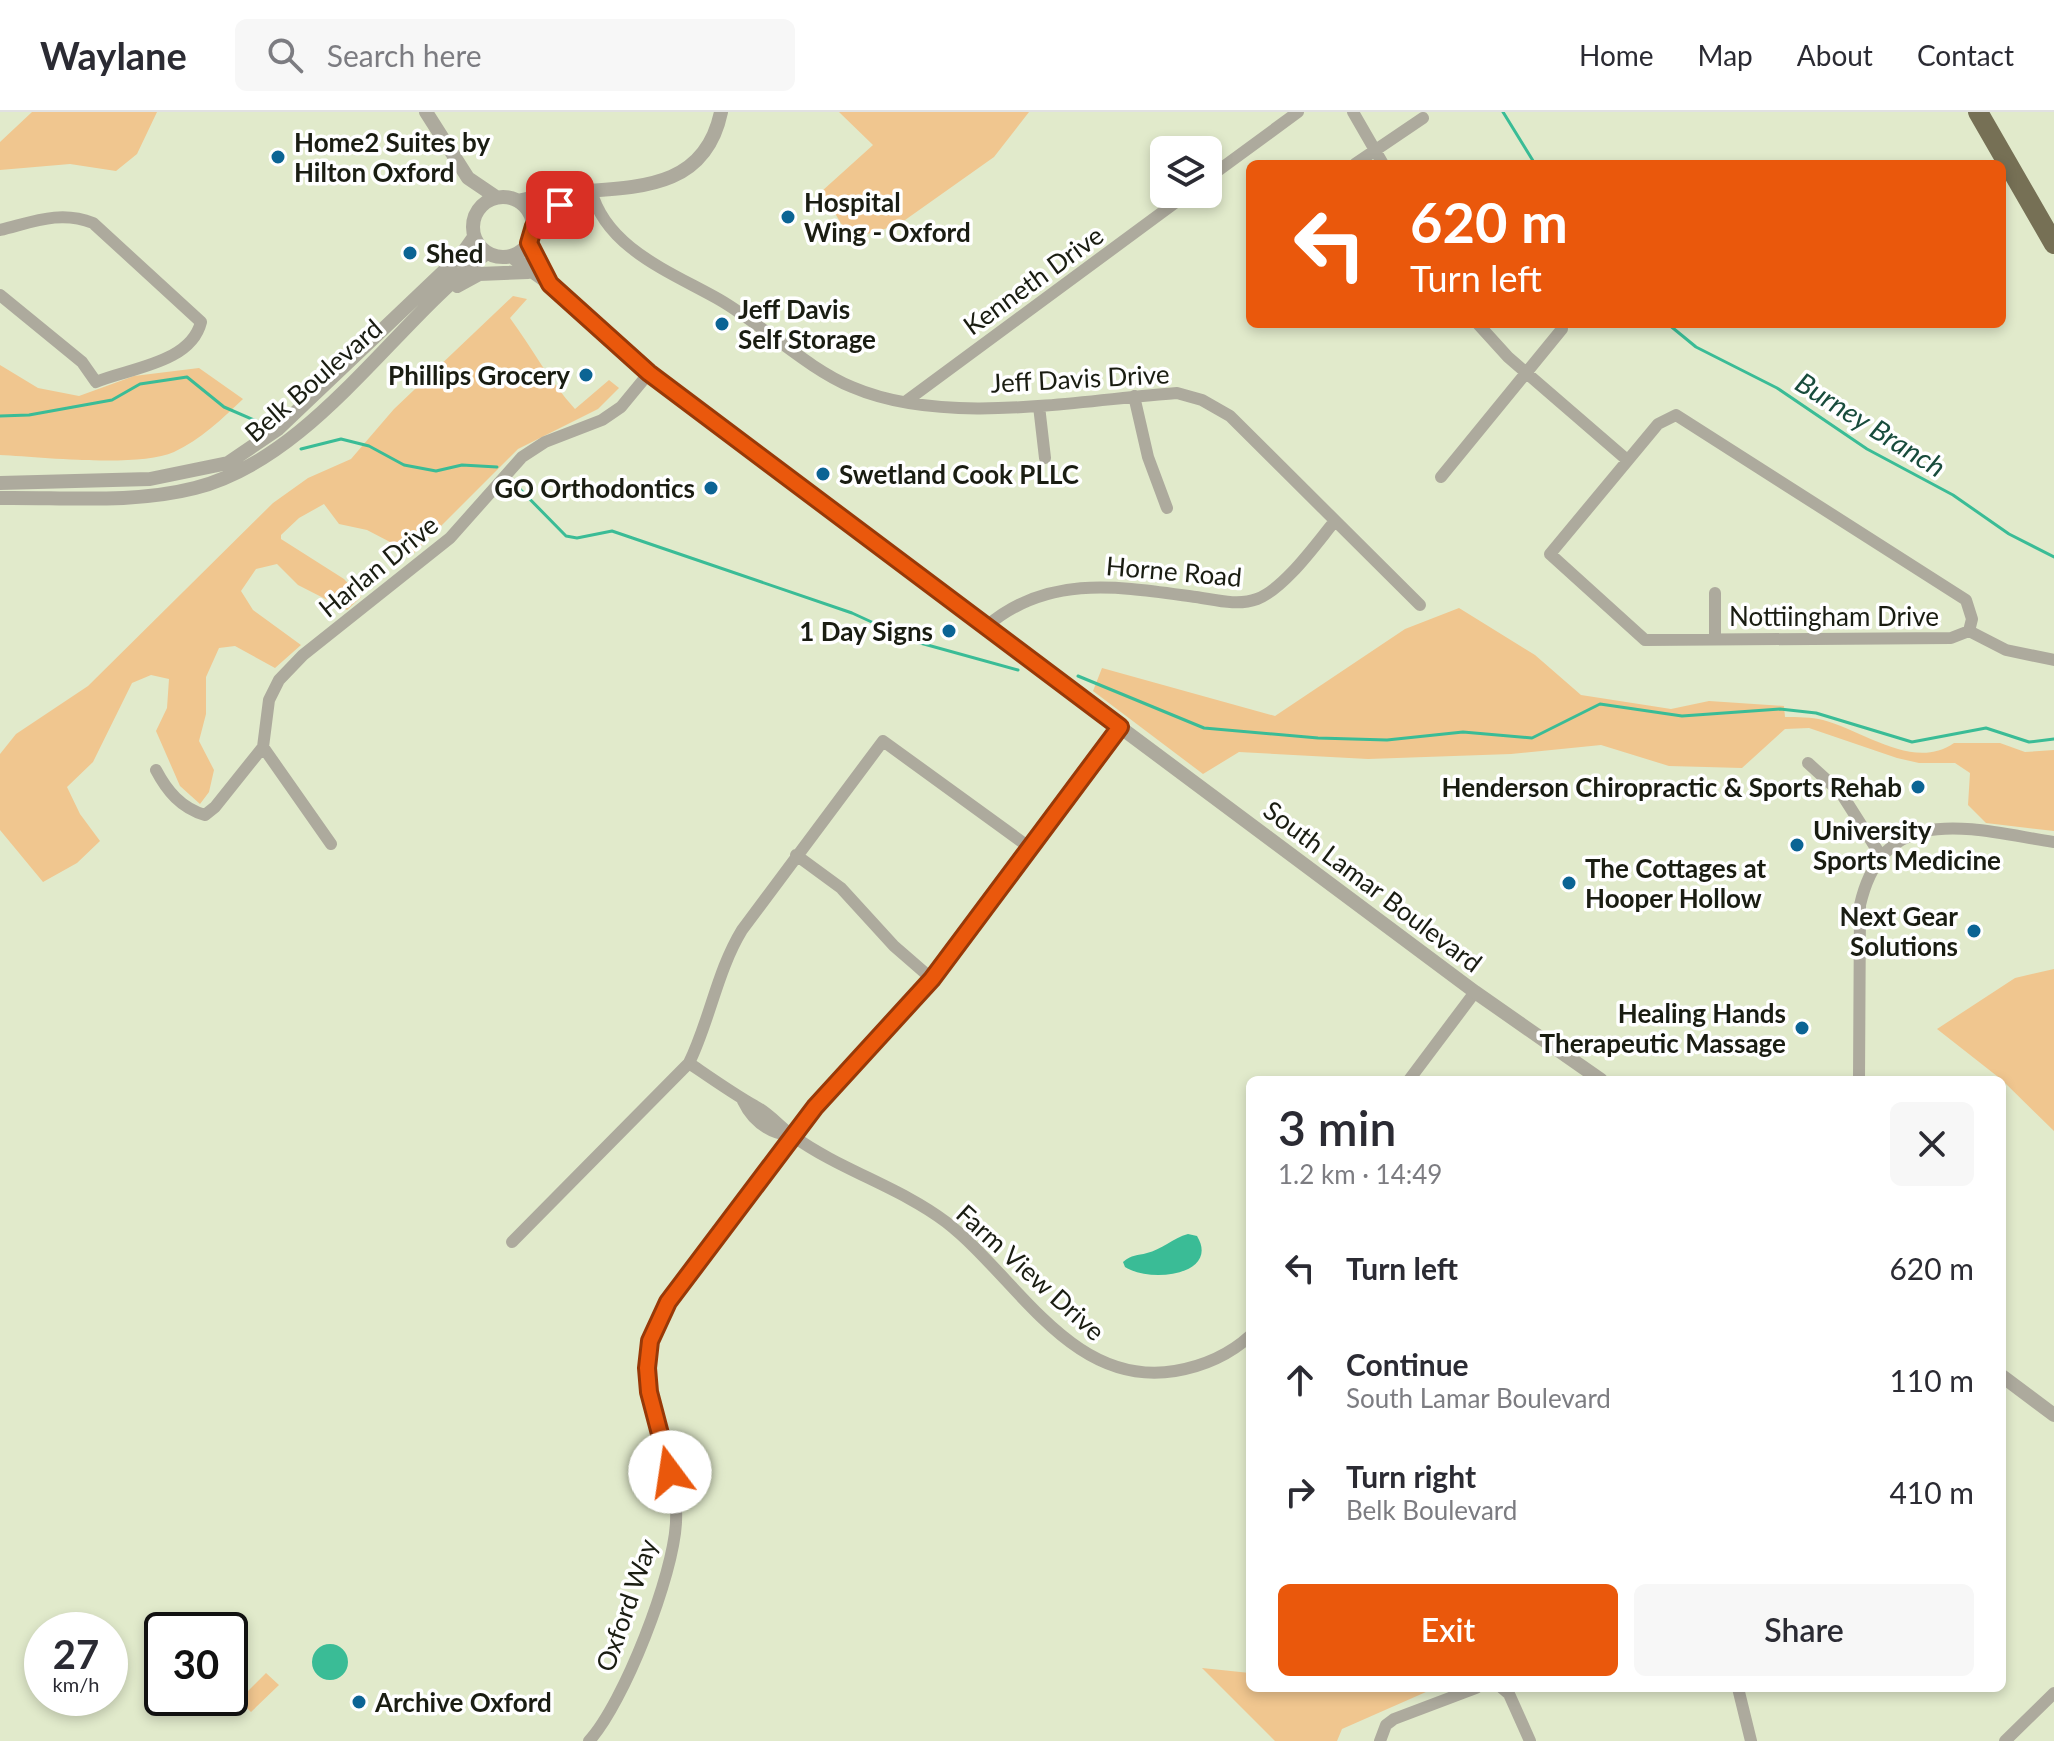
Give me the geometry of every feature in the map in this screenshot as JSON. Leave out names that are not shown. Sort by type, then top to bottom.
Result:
[{"type":"highway","points":[[1978,112],[2006,160]]},
{"type":"highway","points":[[2006,161],[2054,244]]},
{"type":"street","points":[[426,112],[468,178],[477,211],[474,237],[487,253],[511,256],[528,272],[550,284],[649,373],[987,626]]},
{"type":"street","points":[[468,178],[496,197],[519,201],[569,188],[587,190],[659,184],[677,175],[706,149],[717,131],[721,112]]},
{"type":"street","points":[[1222,168],[1298,112]]},
{"type":"street","points":[[1353,112],[1381,160]]},
{"type":"street","points":[[1360,160],[1423,118]]},
{"type":"street","points":[[534,226],[587,190]]},
{"type":"street","name":"Jeff Davis Drive","points":[[587,190],[602,219],[663,272],[719,299],[848,386],[905,402],[1016,408],[1177,393],[1202,400],[1230,416],[1420,605]]},
{"type":"street","points":[[477,211],[496,197]]},
{"type":"street","points":[[511,256],[529,243],[534,226],[532,216],[519,201]]},
{"type":"street","name":"Kenneth Drive","points":[[905,402],[1168,208]]},
{"type":"street","points":[[0,230],[56,216],[74,215],[93,223],[201,322],[189,345],[171,357],[96,382],[82,362],[0,295]]},
{"type":"street","name":"Belk Boulevard","points":[[0,483],[150,479],[228,463],[260,444],[290,418],[462,254],[474,237]]},
{"type":"street","points":[[529,243],[550,284]]},
{"type":"street","name":"Belk Boulevard","points":[[0,498],[163,495],[226,478],[283,444],[487,253]]},
{"type":"street","points":[[443,293],[479,274],[528,272]]},
{"type":"street","points":[[1482,328],[1526,373],[1626,459]]},
{"type":"street","points":[[1441,477],[1562,329]]},
{"type":"street","name":"Harlan Drive","points":[[263,747],[269,700],[279,680],[303,655],[450,538],[522,457],[545,442],[602,420],[621,407],[649,373]]},
{"type":"street","points":[[1134,396],[1148,457],[1167,508]]},
{"type":"street","points":[[1039,406],[1045,458]]},
{"type":"street","name":"Nottiingham Drive","points":[[1668,416],[1686,419],[1966,600],[1972,619],[1969,631],[1951,638],[1645,640],[1550,554],[1626,459],[1668,416]]},
{"type":"street","name":"Horne Road","points":[[987,626],[1010,606],[1049,592],[1095,586],[1233,603],[1256,599],[1271,590],[1334,522]]},
{"type":"street","points":[[1715,593],[1715,639]]},
{"type":"street","name":"South Lamar Boulevard","points":[[987,626],[1475,992],[1595,1076]]},
{"type":"street","points":[[1969,631],[2006,650],[2054,660]]},
{"type":"street","name":"Oxford Way","points":[[589,1741],[611,1710],[640,1645],[673,1544],[676,1522],[673,1488],[649,1392],[650,1341],[659,1316],[676,1288],[792,1136],[932,979],[1120,727]]},
{"type":"street","points":[[512,1242],[689,1063],[705,1030],[732,946],[796,855],[883,741],[1029,847]]},
{"type":"street","points":[[156,770],[166,788],[190,811],[205,815],[215,807],[263,747],[331,844]]},
{"type":"street","points":[[1808,763],[1841,793],[1881,856]]},
{"type":"street","points":[[1859,1076],[1860,905],[1866,879],[1881,856],[1910,834],[1955,827],[2054,842]]},
{"type":"street","points":[[796,855],[841,888],[894,946],[932,979]]},
{"type":"street","points":[[1412,1076],[1475,992]]},
{"type":"street","name":"Farm View Drive","points":[[689,1063],[743,1101],[755,1105],[792,1136],[946,1223],[1039,1314],[1078,1348],[1104,1364],[1155,1374],[1185,1369],[1212,1362],[1246,1339]]},
{"type":"street","points":[[2006,1379],[2054,1415]]},
{"type":"street","points":[[1380,1741],[1386,1725],[1394,1719],[1465,1692]]},
{"type":"street","points":[[1507,1692],[1530,1741]]},
{"type":"street","points":[[1739,1692],[1751,1741]]},
{"type":"street","points":[[2005,1741],[2054,1693]]},
{"type":"shaded area","points":[[32,112],[157,112],[137,154],[116,171],[70,164],[0,170],[0,142]]},
{"type":"shaded area","points":[[839,112],[1029,112],[994,157],[898,225],[850,239],[822,191],[873,145]]},
{"type":"shaded area","points":[[513,296],[527,299],[510,318],[575,409],[609,380],[619,388],[598,409],[518,449],[413,554],[367,530],[339,524],[324,504],[299,518],[281,535],[281,539],[344,579],[361,597],[347,610],[298,585],[277,564],[256,569],[241,591],[253,610],[301,645],[275,668],[235,646],[219,648],[206,677],[206,714],[199,741],[214,770],[209,792],[200,804],[180,786],[156,731],[167,708],[169,679],[151,675],[132,683],[93,762],[67,787],[80,814],[100,841],[77,863],[43,882],[0,830],[0,754],[16,734],[88,686],[273,503],[308,478],[351,459],[394,409]]},
{"type":"shaded area","points":[[0,365],[38,388],[79,396],[134,376],[199,368],[243,399],[193,441],[158,457],[114,461],[0,455]]},
{"type":"shaded area","points":[[1459,608],[1535,655],[1581,695],[1671,709],[1709,701],[1784,706],[1785,717],[1823,720],[1889,746],[1922,753],[1939,751],[1954,743],[2000,743],[2025,752],[2054,750],[2054,831],[1986,823],[1968,805],[1970,773],[1955,763],[1919,763],[1897,758],[1809,728],[1785,729],[1742,768],[1669,766],[1601,745],[1511,754],[1368,759],[1239,752],[1203,774],[1093,691],[1102,668],[1275,716],[1405,629]]},
{"type":"shaded area","points":[[2054,969],[2054,1131],[2006,1084],[2006,1076],[1997,1076],[1937,1029],[2015,978]]},
{"type":"shaded area","points":[[1188,1234],[1197,1236],[1202,1249],[1199,1259],[1191,1267],[1166,1275],[1151,1275],[1125,1267],[1123,1262],[1129,1258]]},
{"type":"shaded area","points":[[330,1644],[342,1650],[348,1662],[342,1674],[330,1680],[318,1674],[312,1662],[318,1650]]},
{"type":"shaded area","points":[[1202,1668],[1246,1673],[1246,1692],[1426,1692],[1342,1729],[1337,1741],[1275,1741]]},
{"type":"shaded area","points":[[266,1673],[279,1685],[251,1712],[248,1709],[248,1691]]},
{"type":"waterway","name":"Burney Branch","points":[[1503,112],[1533,160]]},
{"type":"waterway","name":"Burney Branch","points":[[1673,328],[1696,347],[1777,388],[1867,449],[1953,495],[2009,534],[2054,557]]},
{"type":"waterway","points":[[0,416],[29,415],[112,400],[140,384],[187,377],[224,407],[261,423]]},
{"type":"waterway","points":[[301,449],[341,439],[369,446],[404,465],[436,471],[462,465],[497,467]]},
{"type":"waterway","points":[[512,481],[566,536],[577,538],[612,531],[852,613],[913,641],[1018,670]]},
{"type":"waterway","points":[[1078,676],[1204,728],[1318,738],[1387,740],[1463,732],[1532,738],[1600,704],[1682,716],[1780,709],[1816,713],[1912,742],[1986,728],[2029,742],[2054,739]]},
{"type":"place","name":"Home2 Suites by Hilton Oxford","points":[[278,157]]},
{"type":"place","name":"Hospital Wing - Oxford","points":[[788,217]]},
{"type":"place","name":"Shed","points":[[410,253]]},
{"type":"place","name":"Jeff Davis Self Storage","points":[[722,324]]},
{"type":"place","name":"Phillips Grocery","points":[[586,375]]},
{"type":"place","name":"Swetland Cook PLLC","points":[[823,474]]},
{"type":"place","name":"GO Orthodontics","points":[[711,488]]},
{"type":"place","name":"1 Day Signs","points":[[949,631]]},
{"type":"place","name":"Henderson Chiropractic & Sports Rehab","points":[[1918,787]]},
{"type":"place","name":"University Sports Medicine","points":[[1797,845]]},
{"type":"place","name":"The Cottages at Hooper Hollow","points":[[1569,883]]},
{"type":"place","name":"Next Gear Solutions","points":[[1974,931]]},
{"type":"place","name":"Healing Hands Therapeutic Massage","points":[[1802,1028]]},
{"type":"place","name":"Archive Oxford","points":[[359,1702]]},
{"type":"route","points":[[560,205],[534,226],[529,243],[550,284],[649,373],[1120,727],[932,979],[815,1107],[676,1288],[659,1316],[650,1341],[647,1368],[649,1392],[670,1472]]}]
